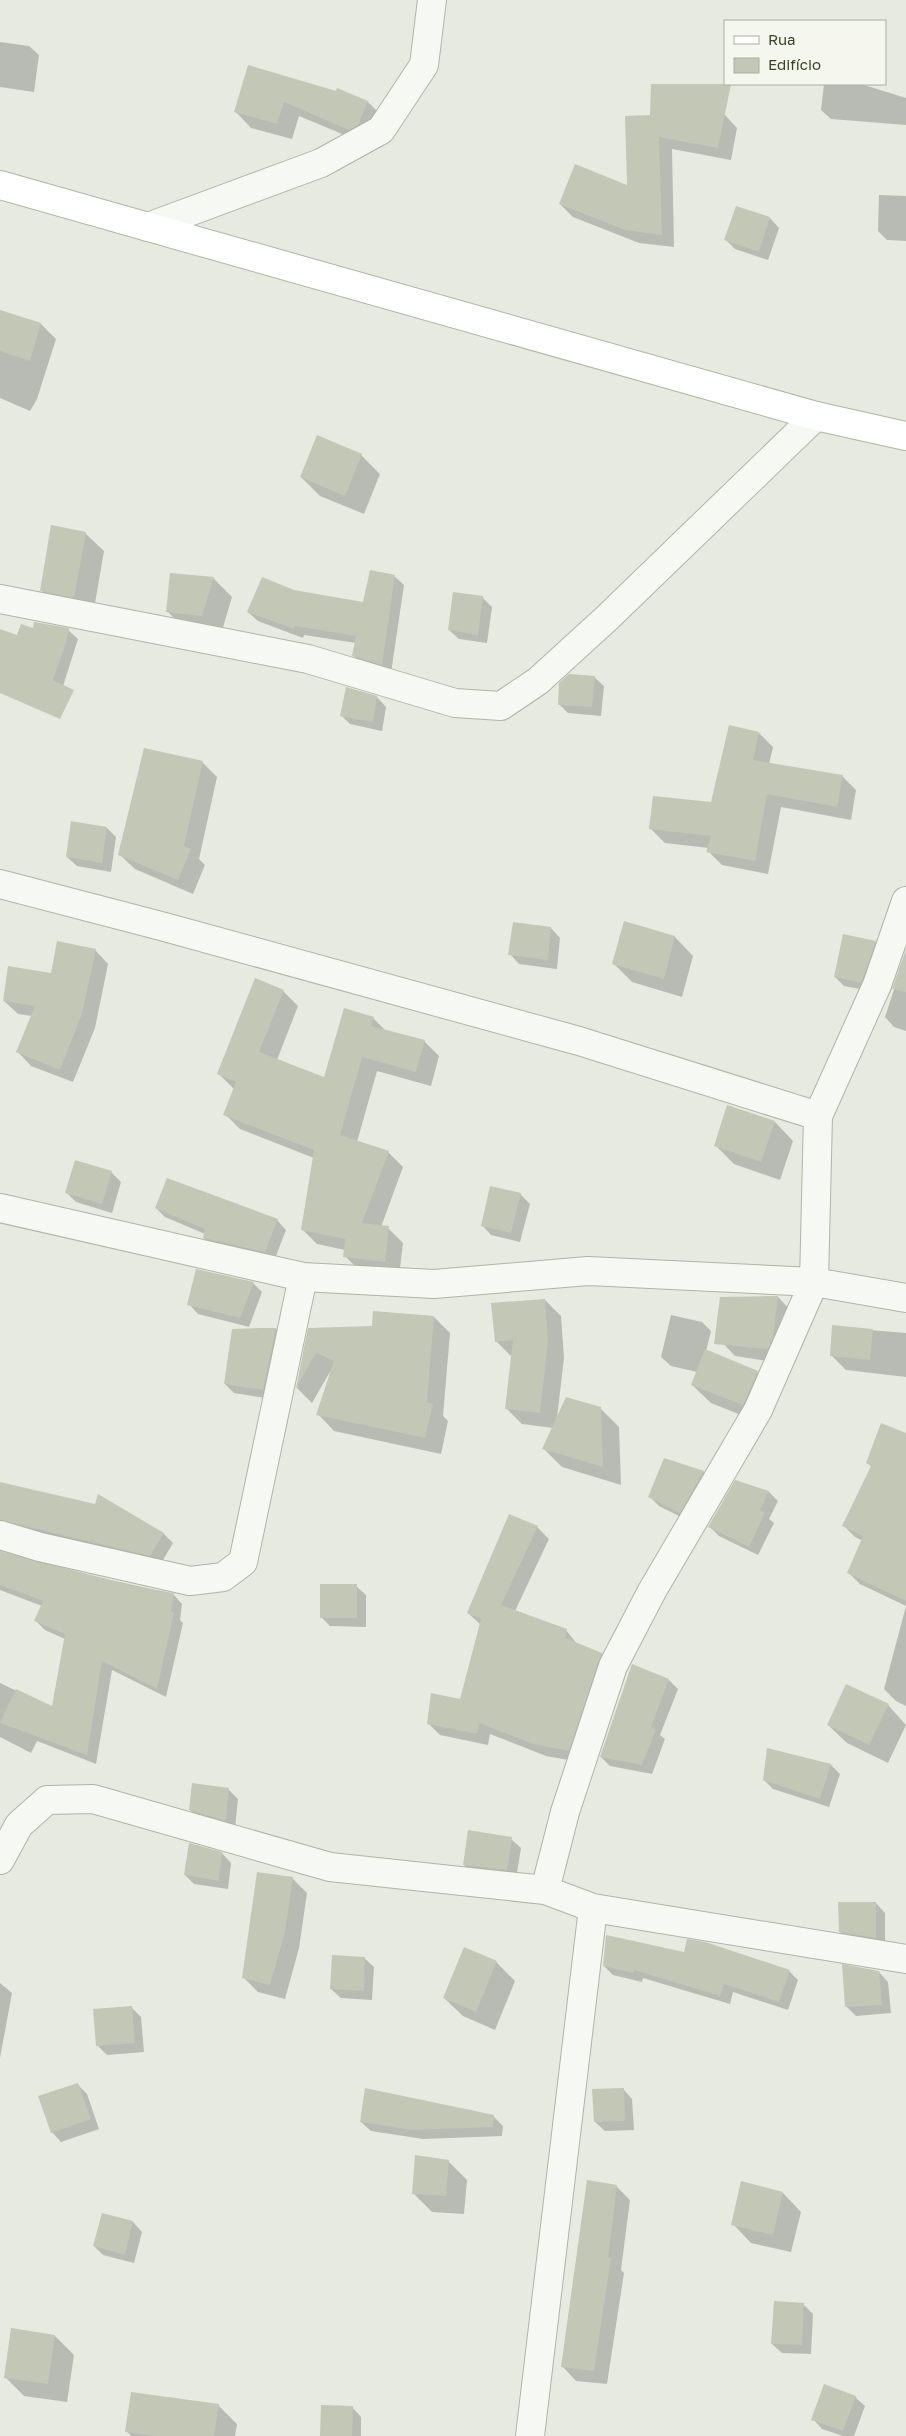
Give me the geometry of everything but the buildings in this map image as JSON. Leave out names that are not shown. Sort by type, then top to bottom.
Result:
[{"type":"main road","points":[[0,185],[816,416],[906,436]]},
{"type":"street","points":[[148,227],[321,163],[381,130],[424,66],[432,0]]},
{"type":"street","points":[[0,599],[308,659],[455,703],[501,706],[538,681],[607,618],[816,416]]},
{"type":"street","points":[[0,884],[161,926],[579,1041],[818,1116]]},
{"type":"street","points":[[545,1890],[571,1795],[613,1666],[652,1591],[758,1410],[814,1282],[818,1116],[876,985],[906,901]]},
{"type":"street","points":[[0,1208],[303,1277],[434,1284],[588,1271],[814,1282],[906,1298]]},
{"type":"street","points":[[0,1536],[190,1581],[223,1577],[243,1562],[303,1277]]},
{"type":"street","points":[[0,1860],[19,1825],[47,1800],[93,1799],[330,1867],[545,1890],[593,1908],[906,1959]]},
{"type":"street","points":[[530,2436],[593,1908]]}]
